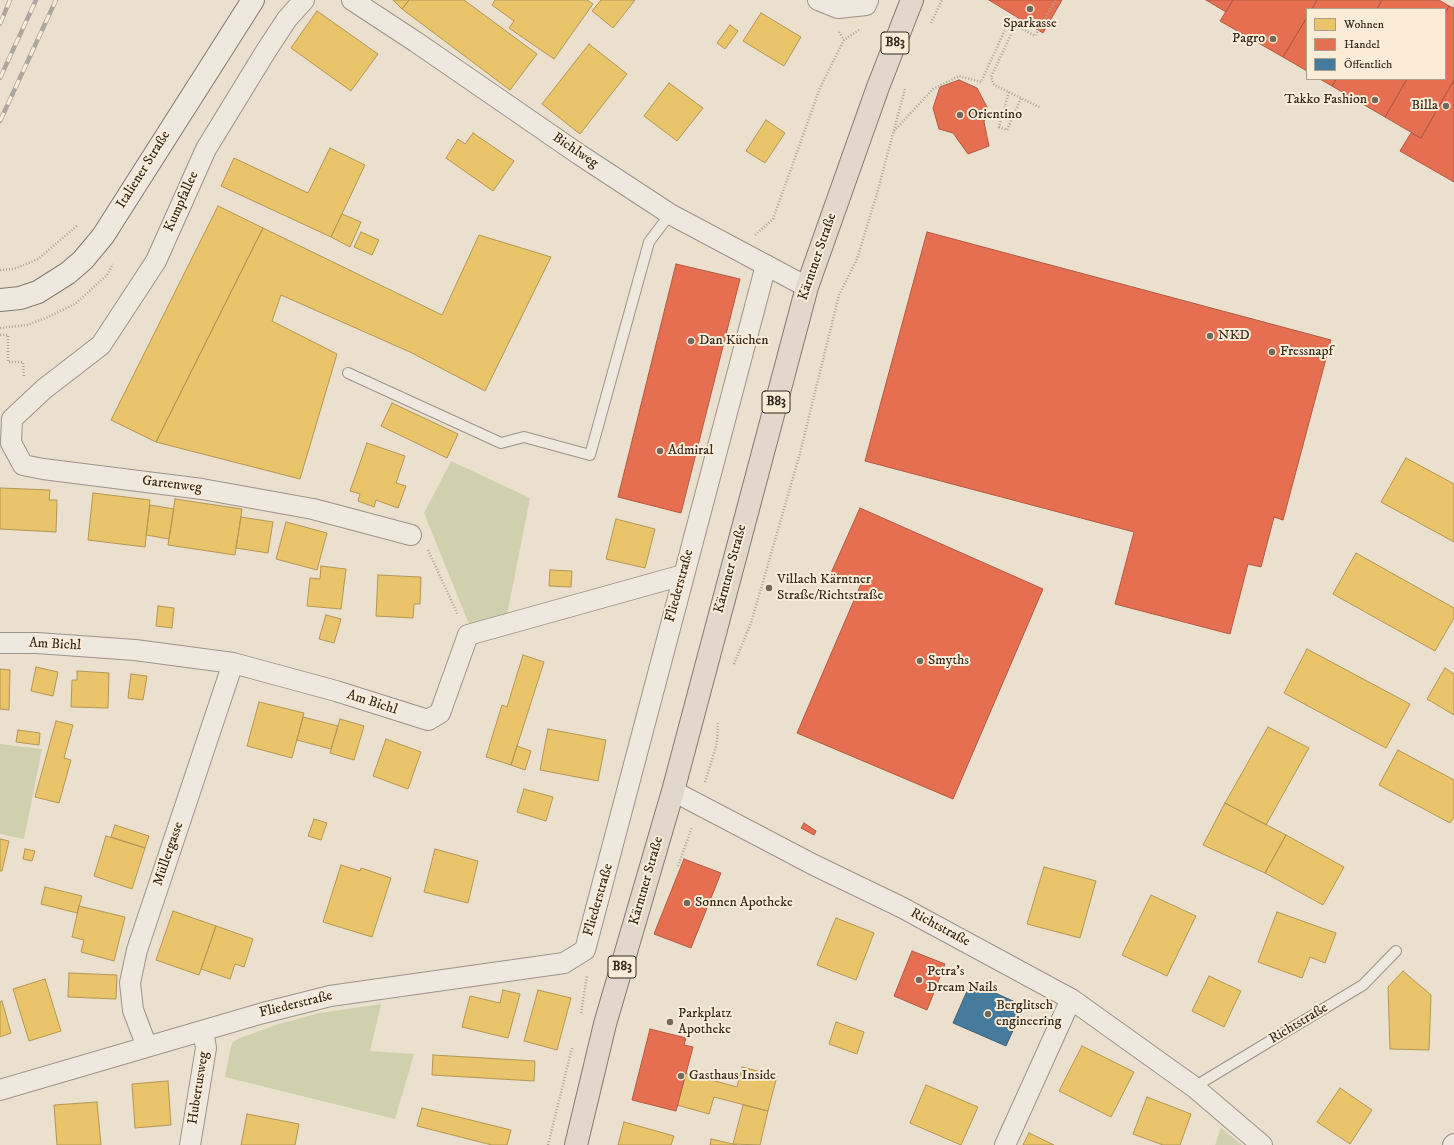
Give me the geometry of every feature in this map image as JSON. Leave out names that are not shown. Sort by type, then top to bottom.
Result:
[{"type":"main road","name":"Kärntner Straße","points":[[576,1145],[605,1024],[673,791],[807,286],[878,87],[912,0]]},
{"type":"street","name":"Italiener Straße","points":[[0,300],[20,298],[38,292],[56,282],[83,260],[103,236],[193,92],[253,0]]},
{"type":"street","name":"Kumpfallee","points":[[44,389],[101,345],[156,261],[206,149],[287,19],[304,0]]},
{"type":"street","name":"Bichlweg","points":[[352,0],[416,42],[580,155],[670,214],[807,286]]},
{"type":"street","points":[[818,0],[838,8],[867,3]]},
{"type":"street","name":"Fliederstraße","points":[[0,1090],[146,1047],[330,996],[564,963],[585,950],[766,265]]},
{"type":"street","name":"Gartenweg","points":[[44,389],[12,419],[11,443],[22,465],[43,469],[202,488],[313,509],[411,535]]},
{"type":"street","points":[[468,635],[683,575]]},
{"type":"street","name":"Am Bichl","points":[[0,643],[37,643],[134,650],[233,663],[336,691],[428,720],[440,713],[468,635]]},
{"type":"street","name":"Müllergasse","points":[[146,1047],[133,1010],[130,983],[137,950],[233,663]]},
{"type":"street","name":"Richtstraße","points":[[673,791],[814,865],[901,907],[1071,998],[1194,1087],[1262,1145]]},
{"type":"street","points":[[1005,1145],[1071,998]]},
{"type":"street","name":"Hubertusweg","points":[[190,1145],[206,1048],[203,1031]]},
{"type":"lane","points":[[348,373],[501,443],[524,437],[590,455],[649,242],[670,214]]},
{"type":"lane","name":"Richtstraße","points":[[1194,1087],[1364,985],[1396,951]]},
{"type":"path","points":[[930,26],[942,0]]},
{"type":"path","points":[[894,131],[933,89],[959,76],[981,82],[1009,20],[1035,36],[1056,0]]},
{"type":"path","points":[[1016,24],[992,77],[994,85],[1041,108]]},
{"type":"path","points":[[756,232],[773,219],[820,88],[844,40],[861,29]]},
{"type":"path","points":[[732,670],[751,623],[799,457],[839,295],[857,259],[906,88]]},
{"type":"path","points":[[1009,92],[999,127],[1007,130],[1021,98]]},
{"type":"path","points":[[0,270],[14,269],[38,259],[82,221]]},
{"type":"path","points":[[0,335],[8,335],[8,362],[23,362],[24,382]]},
{"type":"path","points":[[411,535],[428,550],[468,635]]},
{"type":"path","points":[[714,753],[717,743],[718,720]]},
{"type":"path","points":[[677,868],[687,842]]},
{"type":"path","points":[[580,1018],[587,972]]},
{"type":"path","points":[[548,1145],[572,1048]]},
{"type":"green space","points":[[451,461],[530,498],[507,615],[469,624],[424,513]]},
{"type":"green space","points":[[0,744],[42,749],[24,839],[0,834]]},
{"type":"green space","points":[[381,1004],[370,1051],[414,1054],[395,1119],[225,1077],[231,1046],[233,1042],[240,1038],[279,1024],[319,1013]]},
{"type":"green space","points":[[1221,1128],[1242,1145],[1215,1145]]},
{"type":"building: Wohnen","points":[[393,0],[409,0],[402,9]]},
{"type":"building: Wohnen","points":[[409,0],[464,0],[537,54],[510,90],[402,9]]},
{"type":"building: Wohnen","points":[[495,0],[587,0],[593,4],[554,59],[509,28],[514,21],[492,5]]},
{"type":"building: Wohnen","points":[[601,0],[635,0],[613,28],[592,11]]},
{"type":"building: Wohnen","points":[[317,11],[378,54],[351,91],[291,48]]},
{"type":"building: Wohnen","points":[[761,13],[801,37],[784,66],[743,41]]},
{"type":"building: Wohnen","points":[[730,25],[738,31],[725,49],[717,43]]},
{"type":"building: Wohnen","points":[[589,44],[627,74],[580,134],[542,104]]},
{"type":"building: Wohnen","points":[[669,83],[703,108],[677,141],[644,116]]},
{"type":"building: Wohnen","points":[[766,120],[785,133],[765,163],[746,151]]},
{"type":"building: Wohnen","points":[[473,133],[514,161],[493,191],[446,158],[458,139],[465,144]]},
{"type":"building: Wohnen","points":[[330,148],[365,165],[331,237],[221,186],[234,158],[308,193]]},
{"type":"building: Wohnen","points":[[218,206],[263,228],[156,442],[111,420]]},
{"type":"building: Wohnen","points":[[342,214],[361,222],[350,247],[331,237]]},
{"type":"building: Wohnen","points":[[263,228],[442,315],[479,235],[551,257],[485,391],[410,352],[281,295],[272,321],[337,354],[300,479],[156,442]]},
{"type":"building: Wohnen","points":[[361,232],[379,240],[372,255],[354,247]]},
{"type":"building: Wohnen","points":[[392,403],[458,434],[447,458],[381,426]]},
{"type":"building: Wohnen","points":[[367,443],[405,456],[396,483],[406,486],[398,508],[376,500],[374,507],[358,501],[360,494],[350,491]]},
{"type":"building: Wohnen","points":[[1406,458],[1454,484],[1454,542],[1381,502]]},
{"type":"building: Wohnen","points":[[0,488],[50,490],[49,500],[57,500],[56,532],[0,529]]},
{"type":"building: Wohnen","points":[[93,493],[150,500],[145,547],[88,540]]},
{"type":"building: Wohnen","points":[[175,499],[242,509],[235,555],[168,545]]},
{"type":"building: Wohnen","points":[[150,505],[174,509],[169,539],[146,535]]},
{"type":"building: Wohnen","points":[[241,517],[273,522],[268,553],[236,548]]},
{"type":"building: Wohnen","points":[[616,519],[655,529],[645,568],[606,559]]},
{"type":"building: Wohnen","points":[[286,522],[327,533],[317,570],[276,559]]},
{"type":"building: Wohnen","points":[[1356,553],[1454,608],[1454,618],[1435,651],[1333,594]]},
{"type":"building: Wohnen","points":[[321,566],[346,569],[341,609],[307,606],[310,578],[320,579]]},
{"type":"building: Wohnen","points":[[550,570],[572,571],[571,587],[549,586]]},
{"type":"building: Wohnen","points":[[378,575],[421,577],[420,604],[414,604],[413,618],[376,616]]},
{"type":"building: Wohnen","points":[[158,606],[174,608],[172,628],[156,626]]},
{"type":"building: Wohnen","points":[[326,615],[341,619],[334,643],[319,639]]},
{"type":"building: Wohnen","points":[[1307,649],[1410,704],[1386,748],[1284,693]]},
{"type":"building: Wohnen","points":[[523,655],[544,662],[511,765],[486,757],[502,705],[507,707]]},
{"type":"building: Wohnen","points":[[36,667],[58,672],[53,696],[31,691]]},
{"type":"building: Wohnen","points":[[1445,668],[1454,674],[1454,715],[1427,699]]},
{"type":"building: Wohnen","points":[[0,669],[10,670],[9,710],[0,709]]},
{"type":"building: Wohnen","points":[[77,671],[109,673],[108,708],[71,707],[72,680],[77,680]]},
{"type":"building: Wohnen","points":[[131,674],[147,676],[143,700],[128,698]]},
{"type":"building: Wohnen","points":[[259,702],[304,713],[292,758],[247,746]]},
{"type":"building: Wohnen","points":[[303,717],[338,726],[331,749],[297,740]]},
{"type":"building: Wohnen","points":[[340,719],[364,726],[354,760],[330,753]]},
{"type":"building: Wohnen","points":[[56,721],[73,725],[64,758],[71,760],[59,803],[35,797]]},
{"type":"building: Wohnen","points":[[1268,727],[1309,748],[1266,825],[1225,803]]},
{"type":"building: Wohnen","points":[[548,729],[606,740],[598,781],[540,770]]},
{"type":"building: Wohnen","points":[[18,730],[40,733],[39,745],[16,742]]},
{"type":"building: Wohnen","points":[[386,739],[421,752],[408,789],[373,776]]},
{"type":"building: Wohnen","points":[[517,746],[531,751],[525,770],[511,765]]},
{"type":"building: Wohnen","points":[[1398,750],[1454,780],[1454,817],[1450,823],[1379,785]]},
{"type":"building: Wohnen","points":[[524,789],[553,797],[546,821],[517,812]]},
{"type":"building: Wohnen","points":[[1225,803],[1286,835],[1265,873],[1203,845]]},
{"type":"building: Wohnen","points":[[314,819],[327,823],[321,840],[308,836]]},
{"type":"building: Wohnen","points":[[115,825],[149,836],[145,848],[111,837]]},
{"type":"building: Wohnen","points":[[1286,835],[1344,867],[1323,905],[1265,873]]},
{"type":"building: Wohnen","points":[[106,836],[145,848],[132,889],[94,876]]},
{"type":"building: Wohnen","points":[[0,839],[9,841],[2,871],[0,871]]},
{"type":"building: Wohnen","points":[[25,849],[35,851],[32,861],[23,859]]},
{"type":"building: Wohnen","points":[[435,849],[478,861],[468,903],[424,892]]},
{"type":"building: Wohnen","points":[[341,865],[360,871],[361,868],[391,878],[372,937],[323,922]]},
{"type":"building: Wohnen","points":[[1044,867],[1096,881],[1080,938],[1027,924]]},
{"type":"building: Wohnen","points":[[45,887],[82,896],[77,913],[41,904]]},
{"type":"building: Wohnen","points":[[1151,895],[1196,916],[1167,976],[1122,955]]},
{"type":"building: Wohnen","points":[[79,906],[125,917],[114,961],[81,952],[84,940],[72,937]]},
{"type":"building: Wohnen","points":[[173,911],[216,926],[199,975],[156,960]]},
{"type":"building: Wohnen","points":[[1277,912],[1336,933],[1325,963],[1310,957],[1302,978],[1258,962]]},
{"type":"building: Wohnen","points":[[836,918],[874,933],[856,980],[817,965]]},
{"type":"building: Wohnen","points":[[216,926],[253,939],[244,967],[235,964],[230,979],[201,969]]},
{"type":"building: Wohnen","points":[[1403,971],[1431,995],[1429,1050],[1390,1049],[1388,987]]},
{"type":"building: Wohnen","points":[[69,973],[117,975],[116,999],[68,997]]},
{"type":"building: Wohnen","points":[[1209,976],[1241,991],[1224,1027],[1192,1011]]},
{"type":"building: Wohnen","points":[[45,979],[61,1031],[29,1041],[13,989]]},
{"type":"building: Wohnen","points":[[503,990],[520,994],[508,1038],[462,1027],[470,996],[500,1003]]},
{"type":"building: Wohnen","points":[[538,990],[571,998],[557,1050],[524,1041]]},
{"type":"building: Wohnen","points":[[2,1001],[11,1033],[0,1037],[0,1002]]},
{"type":"building: Wohnen","points":[[836,1022],[864,1032],[857,1054],[829,1044]]},
{"type":"building: Wohnen","points":[[1082,1046],[1134,1072],[1111,1117],[1059,1091]]},
{"type":"building: Wohnen","points":[[433,1055],[535,1061],[534,1081],[432,1075]]},
{"type":"building: Wohnen","points":[[742,1067],[777,1076],[768,1111],[714,1097],[709,1114],[677,1105],[686,1073],[737,1087]]},
{"type":"building: Wohnen","points":[[168,1081],[171,1125],[135,1128],[132,1084]]},
{"type":"building: Wohnen","points":[[926,1085],[978,1107],[961,1145],[910,1123]]},
{"type":"building: Wohnen","points":[[1340,1088],[1372,1110],[1350,1144],[1317,1122]]},
{"type":"building: Wohnen","points":[[1147,1097],[1191,1114],[1180,1145],[1163,1145],[1133,1134]]},
{"type":"building: Wohnen","points":[[97,1102],[101,1145],[57,1145],[54,1105]]},
{"type":"building: Wohnen","points":[[743,1105],[768,1111],[760,1145],[733,1144]]},
{"type":"building: Wohnen","points":[[422,1108],[511,1130],[507,1145],[492,1145],[417,1126]]},
{"type":"building: Wohnen","points":[[247,1114],[299,1124],[295,1145],[241,1145]]},
{"type":"building: Wohnen","points":[[624,1122],[674,1136],[671,1145],[618,1145]]},
{"type":"building: Wohnen","points":[[1029,1133],[1054,1145],[1023,1145]]},
{"type":"building: Wohnen","points":[[711,1139],[733,1144],[737,1145],[710,1145]]},
{"type":"building: Handel","name":"Sparkasse","points":[[989,0],[1062,0],[1043,33]]},
{"type":"building: Handel","points":[[1206,0],[1233,0],[1226,12]]},
{"type":"building: Handel","name":"Pagro","points":[[1233,0],[1317,0],[1313,8],[1306,8],[1306,19],[1283,57],[1220,21]]},
{"type":"building: Handel","points":[[1317,0],[1382,0],[1378,8],[1313,8]]},
{"type":"building: Handel","points":[[1382,0],[1439,0],[1449,6],[1446,11],[1446,8],[1378,8]]},
{"type":"building: Handel","points":[[1449,6],[1454,8],[1454,80],[1421,138],[1385,117],[1406,80],[1446,80],[1446,11]]},
{"type":"building: Handel","points":[[1306,19],[1306,70],[1283,57]]},
{"type":"building: Handel","name":"Orientino","points":[[959,80],[977,88],[987,107],[984,122],[989,146],[968,154],[953,133],[939,129],[933,108],[940,87]]},
{"type":"building: Handel","points":[[1322,80],[1335,80],[1332,86]]},
{"type":"building: Handel","name":"Takko Fashion","points":[[1335,80],[1406,80],[1385,117],[1332,86]]},
{"type":"building: Handel","name":"Billa","points":[[1454,80],[1454,182],[1400,151],[1411,133],[1421,138]]},
{"type":"building: Handel","points":[[927,232],[1331,340],[1283,520],[1274,517],[1261,567],[1248,564],[1230,634],[1115,604],[1134,532],[865,461]]},
{"type":"building: Handel","points":[[676,264],[740,279],[681,513],[618,497]]},
{"type":"building: Handel","name":"Smyths","points":[[860,508],[1043,589],[953,799],[797,733],[861,584],[831,573]]},
{"type":"building: Handel","points":[[804,823],[816,831],[814,835],[801,828]]},
{"type":"building: Handel","name":"Sonnen Apotheke","points":[[684,859],[721,873],[691,948],[654,934]]},
{"type":"building: Handel","name":"Petra's Dream Nails","points":[[912,951],[945,964],[927,1010],[894,996]]},
{"type":"building: Handel","points":[[650,1029],[686,1038],[684,1045],[693,1047],[676,1111],[632,1100]]},
{"type":"building: Öffentlich","name":"Berglitsch engineering","points":[[971,982],[1024,1006],[1006,1046],[953,1023]]},
{"type":"railway","points":[[0,24],[10,0]]},
{"type":"railway","points":[[0,78],[36,0]]},
{"type":"railway","points":[[0,121],[56,0]]},
{"type":"place","name":"Sparkasse","points":[[1030,9]]},
{"type":"place","name":"Pagro","points":[[1273,39]]},
{"type":"place","name":"Takko Fashion","points":[[1375,100]]},
{"type":"place","name":"Billa","points":[[1446,106]]},
{"type":"place","name":"Orientino","points":[[960,115]]},
{"type":"place","name":"NKD","points":[[1210,336]]},
{"type":"place","name":"Dan Küchen","points":[[691,341]]},
{"type":"place","name":"Fressnapf","points":[[1272,352]]},
{"type":"place","name":"Admiral","points":[[660,451]]},
{"type":"place","name":"Villach Kärntner Straße/Richtstraße","points":[[769,588]]},
{"type":"place","name":"Smyths","points":[[920,661]]},
{"type":"place","name":"Sonnen Apotheke","points":[[687,903]]},
{"type":"place","name":"Petra's Dream Nails","points":[[919,980]]},
{"type":"place","name":"Berglitsch engineering","points":[[988,1014]]},
{"type":"place","name":"Parkplatz Apotheke","points":[[670,1022]]},
{"type":"place","name":"Gasthaus Inside","points":[[681,1076]]}]
